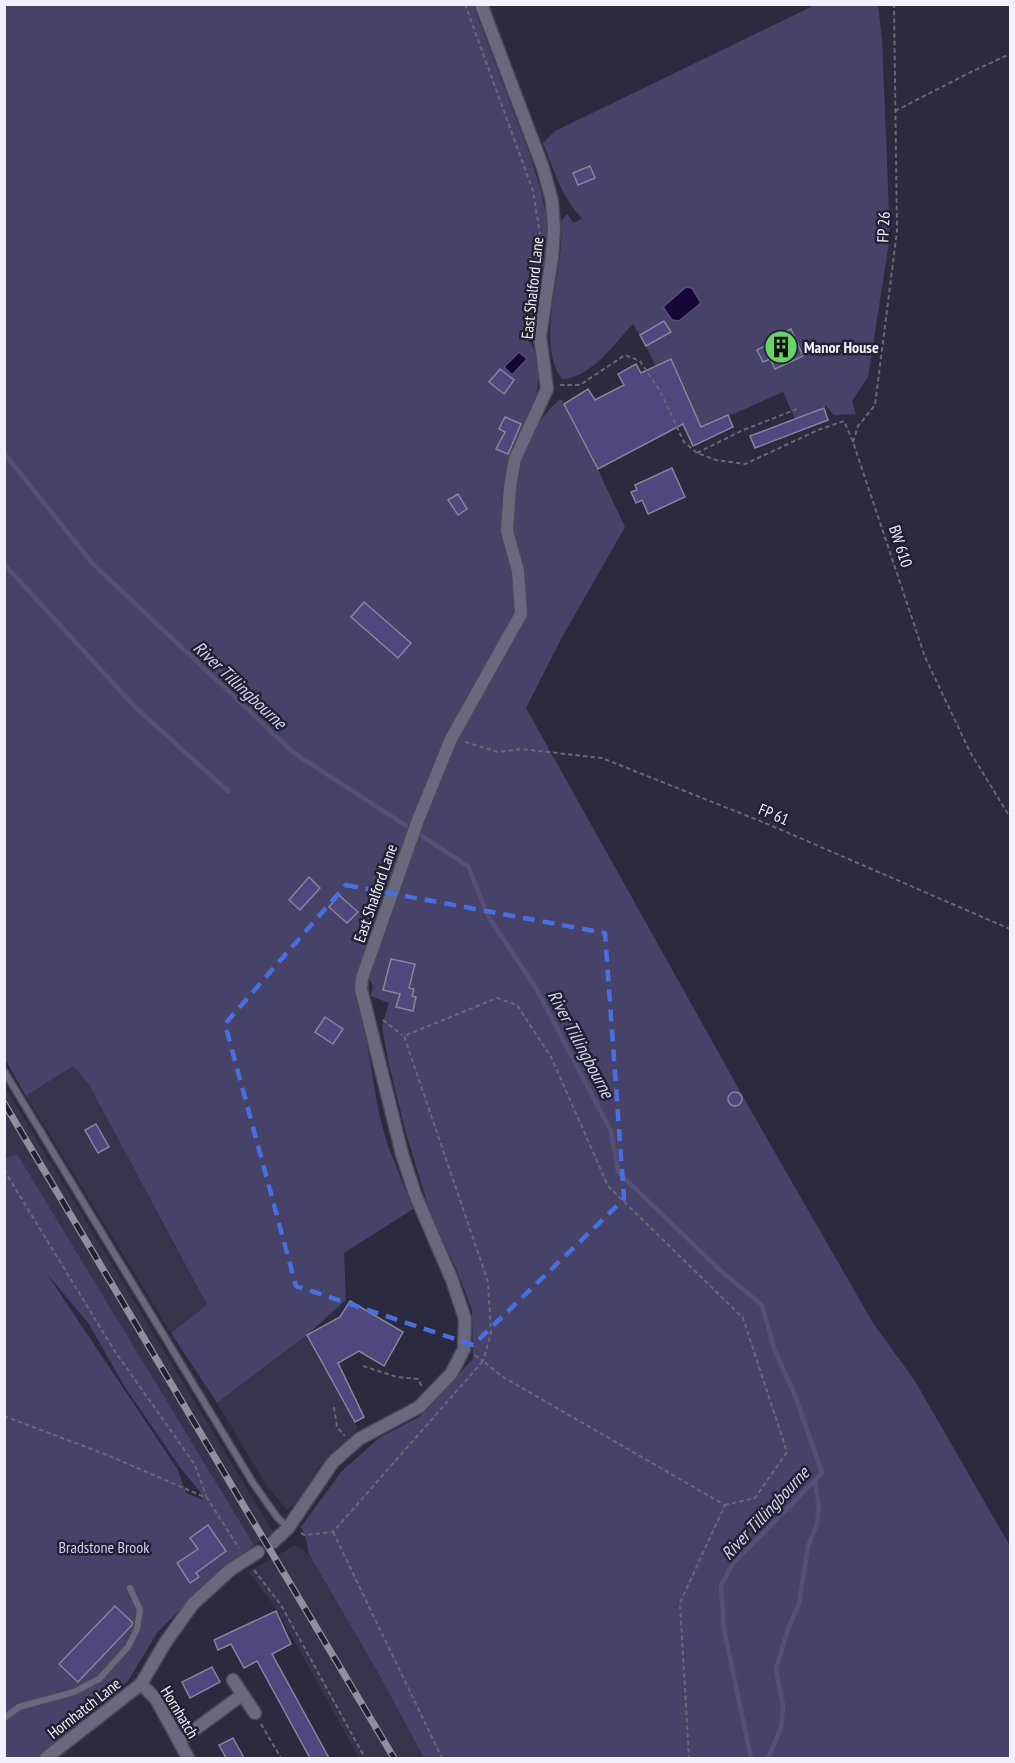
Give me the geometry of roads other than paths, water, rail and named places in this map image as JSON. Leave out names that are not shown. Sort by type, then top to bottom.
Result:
[{"type":"street","name":"East Shalford Lane","points":[[141,1684],[165,1643],[193,1604],[230,1570],[266,1547],[288,1528],[333,1462],[359,1439],[419,1407],[451,1374],[464,1349],[465,1319],[452,1280],[408,1174],[361,989],[362,978],[418,820],[452,738],[521,614],[518,571],[507,531],[510,487],[515,459],[547,389],[540,336],[554,229],[552,201],[543,168],[481,4]]},
{"type":"street","points":[[233,1680],[255,1713]]},
{"type":"street","name":"Hornhatch","points":[[141,1684],[156,1699],[188,1758]]},
{"type":"street","name":"Hornhatch Lane","points":[[46,1758],[141,1684]]},
{"type":"street","points":[[179,1741],[242,1695]]},
{"type":"lane","points":[[4,1071],[253,1483],[277,1517],[288,1528]]},
{"type":"lane","points":[[4,1718],[19,1707],[74,1692],[99,1679],[128,1647],[137,1629],[140,1610],[130,1588]]},
{"type":"waterway","name":"River Tillingbourne","points":[[4,453],[93,564],[294,753],[468,866],[488,916],[537,990],[611,1131],[618,1172],[722,1272],[762,1305],[774,1348],[796,1398],[822,1473],[732,1565],[721,1586],[724,1629],[751,1758]]},
{"type":"waterway","points":[[4,564],[135,707],[228,791]]},
{"type":"waterway","points":[[768,1758],[781,1728],[783,1705],[776,1669],[789,1626],[799,1604],[808,1546],[817,1524],[819,1507],[815,1481]]},
{"type":"railway","points":[[4,1103],[394,1758]]},
{"type":"place","name":"Manor House","points":[[781,347]]},
{"type":"park label","name":"Bradstone Brook","points":[[104,1547]]}]
